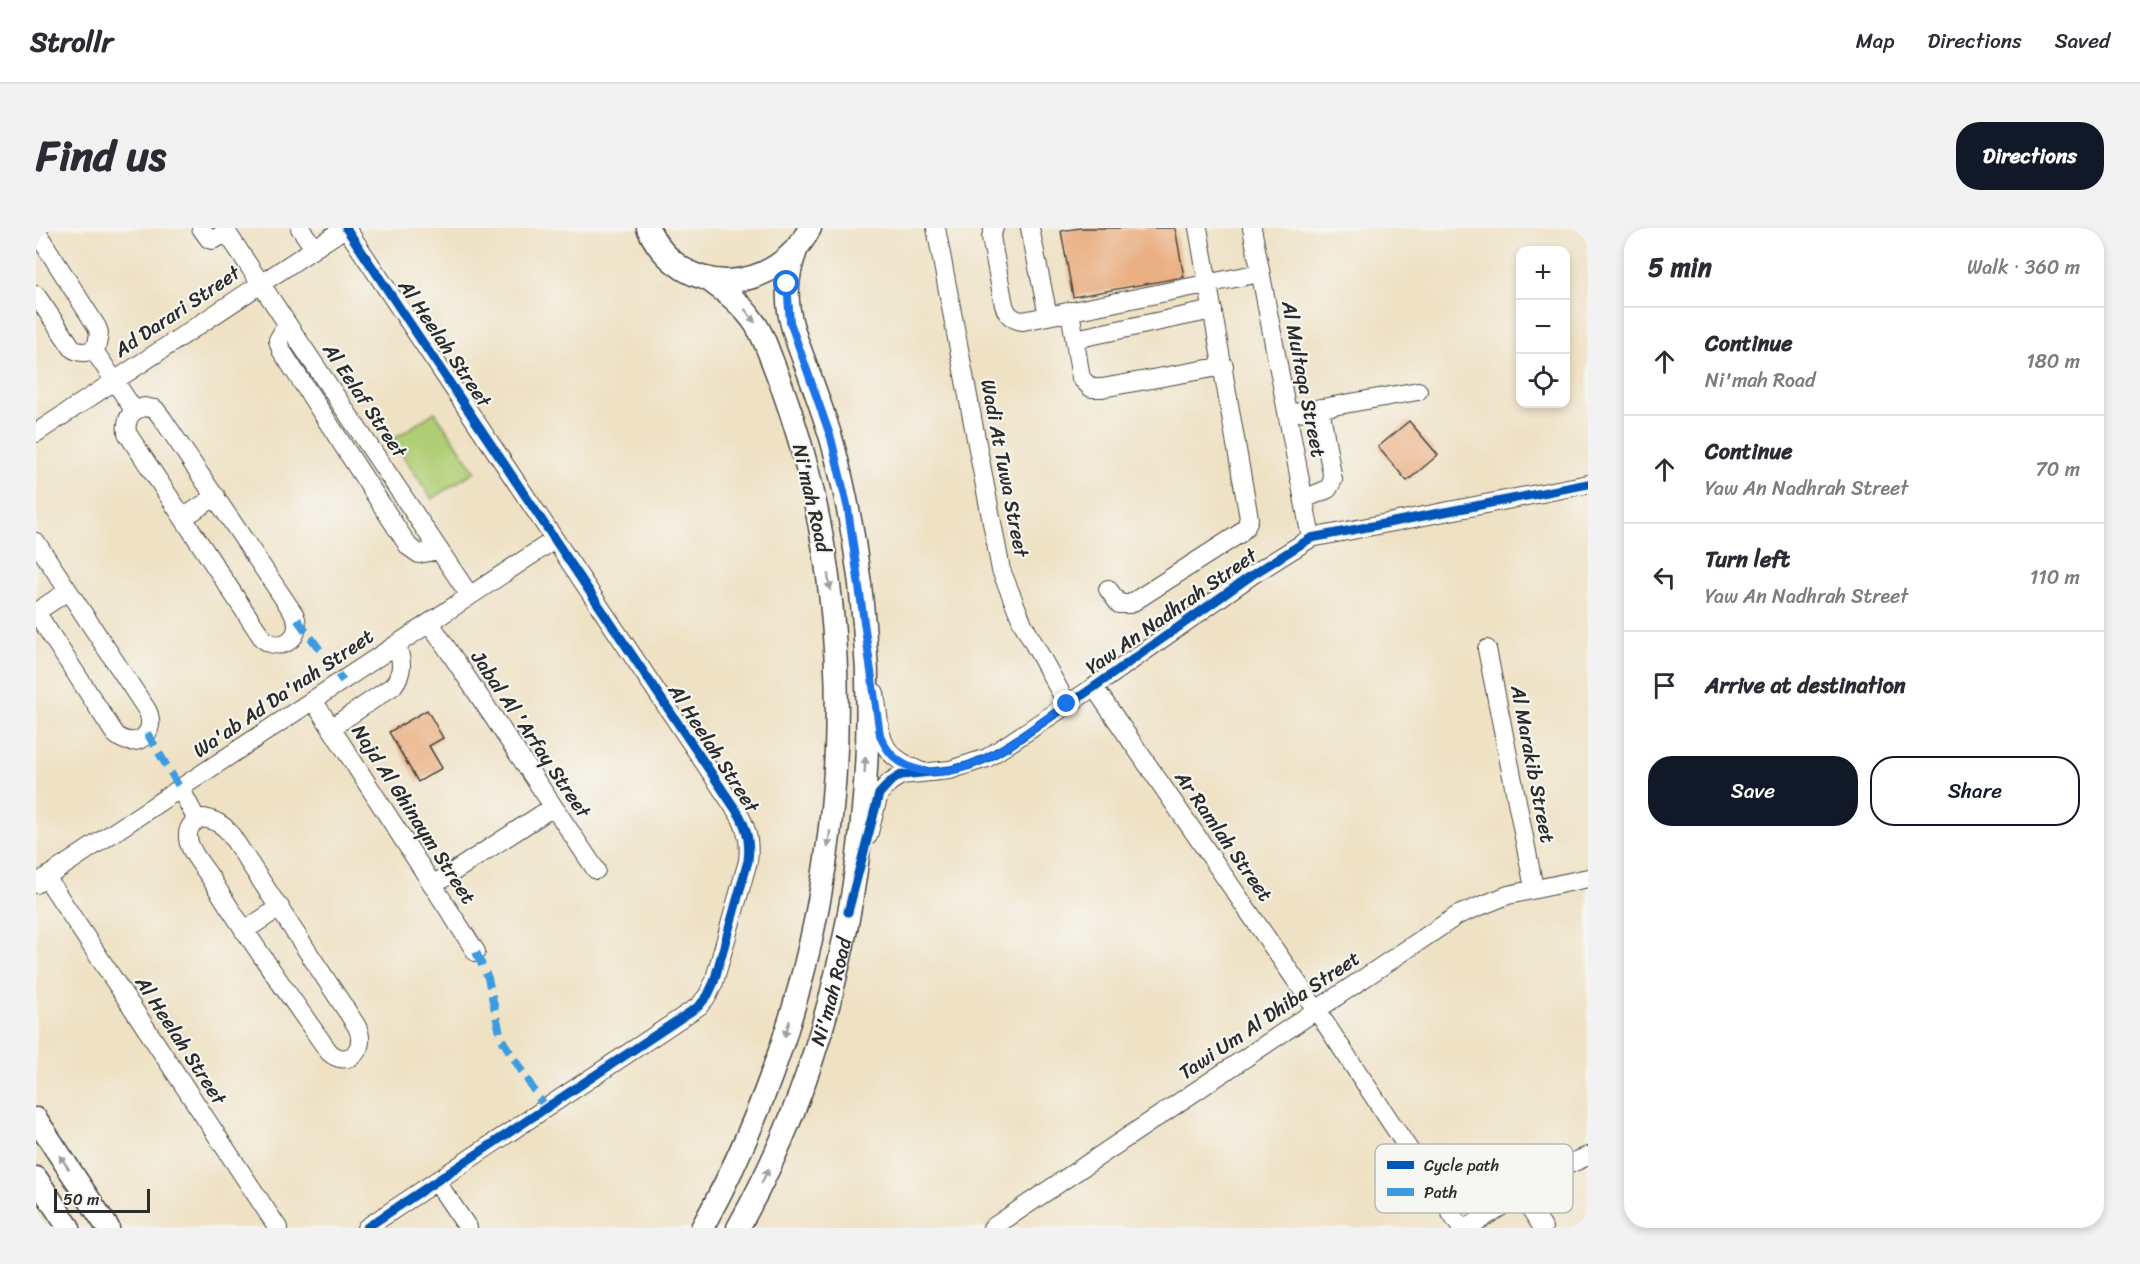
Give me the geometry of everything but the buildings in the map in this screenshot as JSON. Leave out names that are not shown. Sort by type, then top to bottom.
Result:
[{"type":"main road","points":[[648,228],[672,261],[694,274],[731,282],[756,277],[779,266],[797,248],[810,228]]},
{"type":"main road","name":"Ni'mah Road","points":[[738,1228],[767,1172],[803,1086],[830,998],[848,912],[860,831],[865,759],[866,698],[863,626],[854,545],[840,473],[820,403],[789,316],[787,284],[797,248]]},
{"type":"main road","name":"Ni'mah Road","points":[[702,1228],[761,1103],[784,1042],[808,958],[830,838],[837,715],[834,633],[826,562],[798,437],[780,381],[760,331],[743,308],[706,278]]},
{"type":"main road","points":[[36,1119],[108,1228]]},
{"type":"main road","points":[[36,1178],[69,1228]]},
{"type":"street","points":[[201,228],[212,240],[226,231]]},
{"type":"street","points":[[300,228],[314,248]]},
{"type":"street","name":"Ad Darari Street","points":[[36,433],[345,228]]},
{"type":"street","name":"Al Heelah Street","points":[[345,228],[740,816],[748,835],[748,861],[714,982],[708,995],[699,1006],[366,1228]]},
{"type":"street","name":"Wadi At Tuwa Street","points":[[936,228],[1001,570],[1023,624],[1067,704]]},
{"type":"street","points":[[994,228],[991,237],[1005,310],[1018,320],[1260,273]]},
{"type":"street","points":[[1030,228],[1048,316]]},
{"type":"street","points":[[1108,589],[1119,604],[1130,604],[1239,534],[1248,522],[1249,508],[1198,228]]},
{"type":"street","name":"Al Multaqa Street","points":[[1252,228],[1311,538]]},
{"type":"street","name":"Al Eelaf Street","points":[[226,231],[470,596]]},
{"type":"street","points":[[36,295],[73,349],[87,352],[93,349],[99,339],[97,327],[39,244]]},
{"type":"street","points":[[1075,339],[1213,310]]},
{"type":"street","points":[[1070,311],[1081,378],[1091,388],[1224,366]]},
{"type":"street","points":[[93,349],[134,410]]},
{"type":"street","points":[[1288,414],[1418,391]]},
{"type":"street","points":[[144,407],[155,410],[216,496],[297,619],[295,635],[288,643],[277,646],[262,639],[128,433],[126,425],[134,410],[144,407]]},
{"type":"street","points":[[1304,499],[1328,489],[1333,480],[1320,408]]},
{"type":"street","name":"Yaw An Nadhrah Street","points":[[848,912],[879,794],[890,782],[901,775],[950,770],[987,758],[1094,687],[1252,575],[1311,538],[1588,484]]},
{"type":"street","points":[[183,518],[216,496]]},
{"type":"street","name":"Wa'ab Ad Da'nah Street","points":[[41,880],[554,540]]},
{"type":"street","points":[[36,542],[147,710],[151,722],[147,733],[138,741],[125,741],[115,734],[36,612],[68,591]]},
{"type":"street","name":"Jabal Al 'Arfay Street","points":[[430,623],[596,870]]},
{"type":"street","points":[[863,626],[883,744],[896,759],[922,772]]},
{"type":"street","points":[[331,728],[393,686],[399,678],[402,661],[397,645]]},
{"type":"street","name":"Al Marakib Street","points":[[1487,649],[1534,888]]},
{"type":"street","name":"Ar Ramlah Street","points":[[1094,687],[1317,1011],[1405,1144]]},
{"type":"street","name":"Najd Al Ghinaym Street","points":[[313,700],[476,952]]},
{"type":"street","points":[[180,788],[198,820]]},
{"type":"street","points":[[433,885],[553,807]]},
{"type":"street","points":[[204,818],[215,820],[223,825],[280,908],[361,1032],[362,1041],[352,1055],[344,1058],[335,1057],[328,1052],[244,932],[189,844],[187,836],[189,829],[198,820],[204,818]]},
{"type":"street","name":"Tawi Um Al Dhiba Street","points":[[992,1228],[1458,915],[1483,904],[1534,888],[1588,878]]},
{"type":"street","name":"Al Heelah Street","points":[[41,880],[278,1228]]},
{"type":"street","points":[[244,932],[280,908]]},
{"type":"street","points":[[1573,1162],[1588,1156]]},
{"type":"street","points":[[436,1182],[468,1228]]},
{"type":"street","name":"Ar Ramlah Street","points":[[1451,1213],[1461,1228]]},
{"type":"street","points":[[1467,1228],[1491,1213]]},
{"type":"street","points":[[1533,1213],[1543,1228]]},
{"type":"green space","points":[[435,412],[475,471],[432,499],[392,440]]},
{"type":"marked path","points":[[297,619],[343,681]]},
{"type":"marked path","points":[[147,733],[180,788]]},
{"type":"marked path","points":[[476,952],[488,978],[501,1038],[545,1108]]},
{"type":"cycle path","points":[[346,228],[740,816],[747,833],[749,849],[748,861],[714,982],[708,995],[699,1006],[366,1228]]},
{"type":"cycle path","points":[[848,912],[879,794],[890,782],[901,775],[950,770],[987,758],[1094,687],[1252,575],[1311,538],[1588,484]]},
{"type":"route","points":[[787,284],[790,322],[831,438],[848,509],[880,735],[888,752],[906,765],[922,772],[950,770],[970,765],[1011,744],[1067,704]]}]
